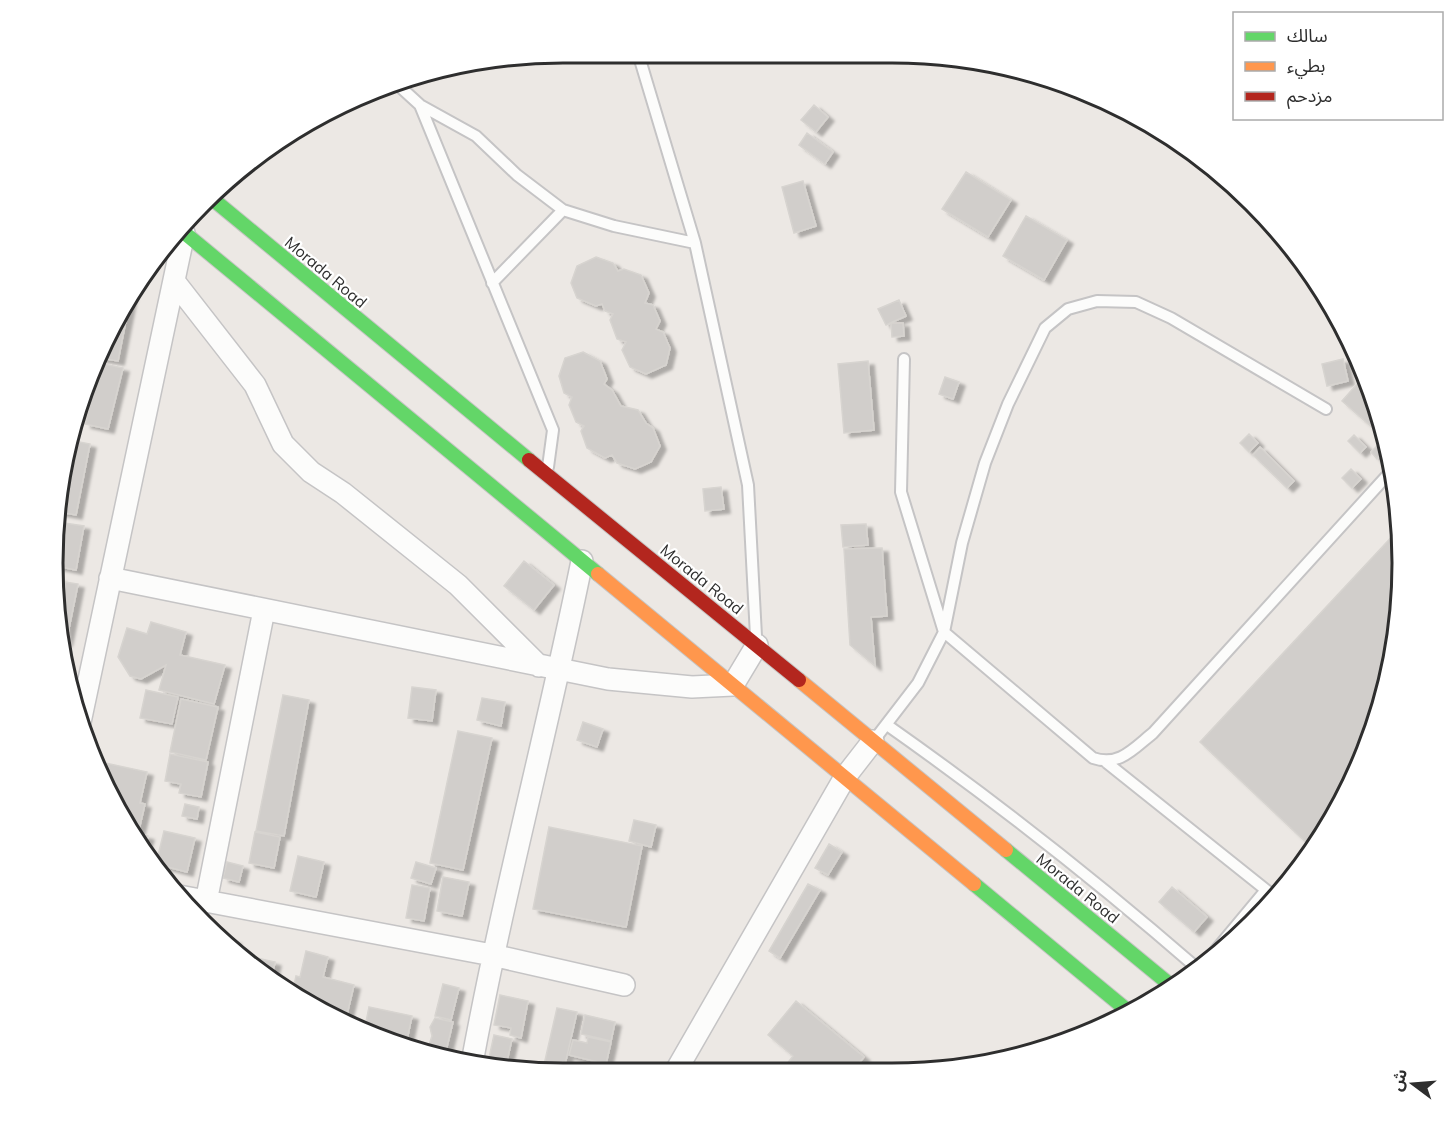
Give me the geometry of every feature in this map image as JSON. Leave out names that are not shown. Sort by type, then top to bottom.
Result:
[{"type":"main road","name":"Morada Road","points":[[216,202],[508,445],[547,473],[1166,981]]},
{"type":"main road","points":[[186,234],[1122,1006]]},
{"type":"street","points":[[84,706],[174,281],[180,241]]},
{"type":"street","points":[[174,281],[255,385],[283,444],[311,472],[343,493],[458,585],[539,666]]},
{"type":"street","points":[[474,1055],[492,955],[560,670],[582,561]]},
{"type":"street","points":[[110,578],[539,666],[608,679],[662,685],[692,687],[733,685],[757,645]]},
{"type":"street","points":[[206,902],[264,610]]},
{"type":"street","points":[[680,1063],[845,777],[873,741]]},
{"type":"street","points":[[192,899],[492,955],[624,985]]},
{"type":"lane","points":[[641,63],[695,243],[748,485],[757,645]]},
{"type":"lane","points":[[403,90],[420,105],[477,136],[517,175],[563,210],[614,226],[695,243]]},
{"type":"lane","points":[[420,105],[553,430],[547,473]]},
{"type":"lane","points":[[492,283],[563,210]]},
{"type":"lane","points":[[873,741],[918,683],[944,632],[962,543],[985,463],[1008,404],[1045,328],[1068,309],[1097,301],[1136,302],[1171,318],[1326,409]]},
{"type":"lane","points":[[904,359],[901,492],[944,632],[1093,758],[1106,762],[1269,892]]},
{"type":"lane","points":[[1106,762],[1122,758],[1153,733],[1384,478]]},
{"type":"lane","points":[[887,725],[1003,809],[1136,915],[1191,963]]},
{"type":"building","points":[[814,105],[828,117],[816,132],[801,120]]},
{"type":"building","points":[[807,133],[833,152],[825,164],[799,145]]},
{"type":"building","points":[[966,172],[1011,200],[988,237],[942,209]]},
{"type":"building","points":[[803,181],[816,226],[794,233],[782,187]]},
{"type":"building","points":[[1026,216],[1067,240],[1044,280],[1003,256]]},
{"type":"building","points":[[596,257],[613,263],[618,271],[624,269],[641,275],[649,293],[645,303],[653,305],[660,321],[656,329],[663,332],[670,348],[666,365],[646,374],[630,367],[622,350],[626,342],[617,339],[610,320],[613,314],[605,311],[602,304],[596,306],[577,298],[571,283],[577,266]]},
{"type":"building","points":[[899,300],[906,316],[886,325],[878,309]]},
{"type":"building","points":[[126,321],[118,361],[107,359]]},
{"type":"building","points":[[891,323],[903,323],[904,336],[892,337]]},
{"type":"building","points":[[583,352],[600,361],[607,379],[604,384],[612,390],[621,406],[638,410],[646,423],[653,428],[660,446],[651,462],[635,469],[617,463],[612,455],[605,458],[587,448],[581,431],[584,426],[576,422],[569,405],[572,397],[564,393],[559,376],[565,358]]},
{"type":"building","points":[[1343,359],[1348,381],[1327,386],[1322,364]]},
{"type":"building","points":[[868,361],[874,430],[844,433],[838,364]]},
{"type":"building","points":[[105,364],[123,368],[108,429],[85,424],[90,402]]},
{"type":"building","points":[[945,377],[959,382],[953,399],[939,394]]},
{"type":"building","points":[[1358,383],[1373,428],[1342,401]]},
{"type":"building","points":[[1249,434],[1258,443],[1249,452],[1240,443]]},
{"type":"building","points":[[1354,435],[1366,447],[1360,453],[1348,441]]},
{"type":"building","points":[[78,442],[90,444],[76,515],[66,513]]},
{"type":"building","points":[[1377,446],[1380,456],[1377,459],[1371,452]]},
{"type":"building","points":[[1260,447],[1294,481],[1287,488],[1253,455]]},
{"type":"building","points":[[1351,469],[1361,479],[1352,488],[1342,478]]},
{"type":"building","points":[[721,487],[724,509],[705,511],[703,489]]},
{"type":"building","points":[[65,523],[84,526],[76,570],[63,567]]},
{"type":"building","points":[[866,524],[868,545],[843,547],[841,525]]},
{"type":"building","points":[[1391,537],[1391,596],[1388,628],[1375,692],[1354,754],[1325,813],[1307,843],[1200,742]]},
{"type":"building","points":[[882,548],[887,616],[871,617],[875,666],[850,645],[844,549]]},
{"type":"building","points":[[524,561],[554,585],[534,610],[504,586]]},
{"type":"building","points":[[65,582],[78,584],[68,633],[64,596]]},
{"type":"building","points":[[151,622],[186,632],[180,655],[225,665],[214,704],[159,690],[166,665],[141,679],[130,676],[118,657],[127,628],[147,634]]},
{"type":"building","points":[[412,687],[436,690],[432,721],[408,718]]},
{"type":"building","points":[[146,690],[178,697],[172,724],[140,718]]},
{"type":"building","points":[[283,695],[309,700],[284,836],[256,831]]},
{"type":"building","points":[[482,698],[505,702],[501,726],[477,720]]},
{"type":"building","points":[[181,699],[218,707],[206,760],[170,752]]},
{"type":"building","points":[[583,722],[603,729],[597,747],[577,740]]},
{"type":"building","points":[[458,731],[492,738],[463,870],[430,863]]},
{"type":"building","points":[[170,754],[208,762],[201,797],[179,793],[181,784],[165,781]]},
{"type":"building","points":[[105,763],[147,772],[140,803],[145,804],[139,828]]},
{"type":"building","points":[[185,804],[199,807],[197,819],[182,816]]},
{"type":"building","points":[[634,820],[656,825],[651,847],[629,841]]},
{"type":"building","points":[[549,827],[642,846],[626,927],[533,909]]},
{"type":"building","points":[[164,831],[195,838],[187,872],[166,866],[158,856]]},
{"type":"building","points":[[255,832],[280,837],[274,868],[249,863]]},
{"type":"building","points":[[829,844],[842,852],[828,875],[815,868]]},
{"type":"building","points":[[298,856],[324,862],[316,897],[290,891]]},
{"type":"building","points":[[227,862],[243,866],[239,882],[223,878]]},
{"type":"building","points":[[416,862],[436,868],[431,884],[411,878]]},
{"type":"building","points":[[443,877],[469,882],[462,916],[437,911]]},
{"type":"building","points":[[808,884],[820,890],[780,958],[769,951]]},
{"type":"building","points":[[412,885],[430,888],[424,921],[406,918]]},
{"type":"building","points":[[1172,887],[1207,917],[1194,932],[1159,902]]},
{"type":"building","points":[[306,951],[328,957],[323,977],[354,985],[347,1013],[294,985],[296,976],[300,977]]},
{"type":"building","points":[[256,958],[275,962],[273,970]]},
{"type":"building","points":[[443,984],[459,988],[451,1020],[435,1016]]},
{"type":"building","points":[[500,995],[528,1001],[521,1038],[510,1035],[511,1028],[494,1025]]},
{"type":"building","points":[[796,1001],[864,1057],[859,1063],[788,1063],[793,1056],[768,1035]]},
{"type":"building","points":[[369,1007],[412,1016],[408,1038],[366,1022]]},
{"type":"building","points":[[557,1008],[577,1012],[565,1063],[545,1062]]},
{"type":"building","points":[[585,1015],[615,1022],[611,1041],[581,1034]]},
{"type":"building","points":[[435,1018],[453,1022],[446,1049],[429,1044],[432,1036],[430,1027]]},
{"type":"building","points":[[494,1035],[512,1039],[507,1060],[489,1057]]},
{"type":"building","points":[[588,1037],[611,1042],[606,1063],[569,1055],[573,1040],[587,1043]]},
{"type":"traffic: fast","points":[[216,202],[529,460]]},
{"type":"traffic: fast","points":[[186,234],[598,574]]},
{"type":"traffic: fast","points":[[1006,850],[1166,981]]},
{"type":"traffic: fast","points":[[974,884],[1122,1006]]},
{"type":"traffic: slow","points":[[598,574],[974,884]]},
{"type":"traffic: slow","points":[[799,680],[1006,850]]},
{"type":"traffic: jam","points":[[529,460],[799,680]]}]
